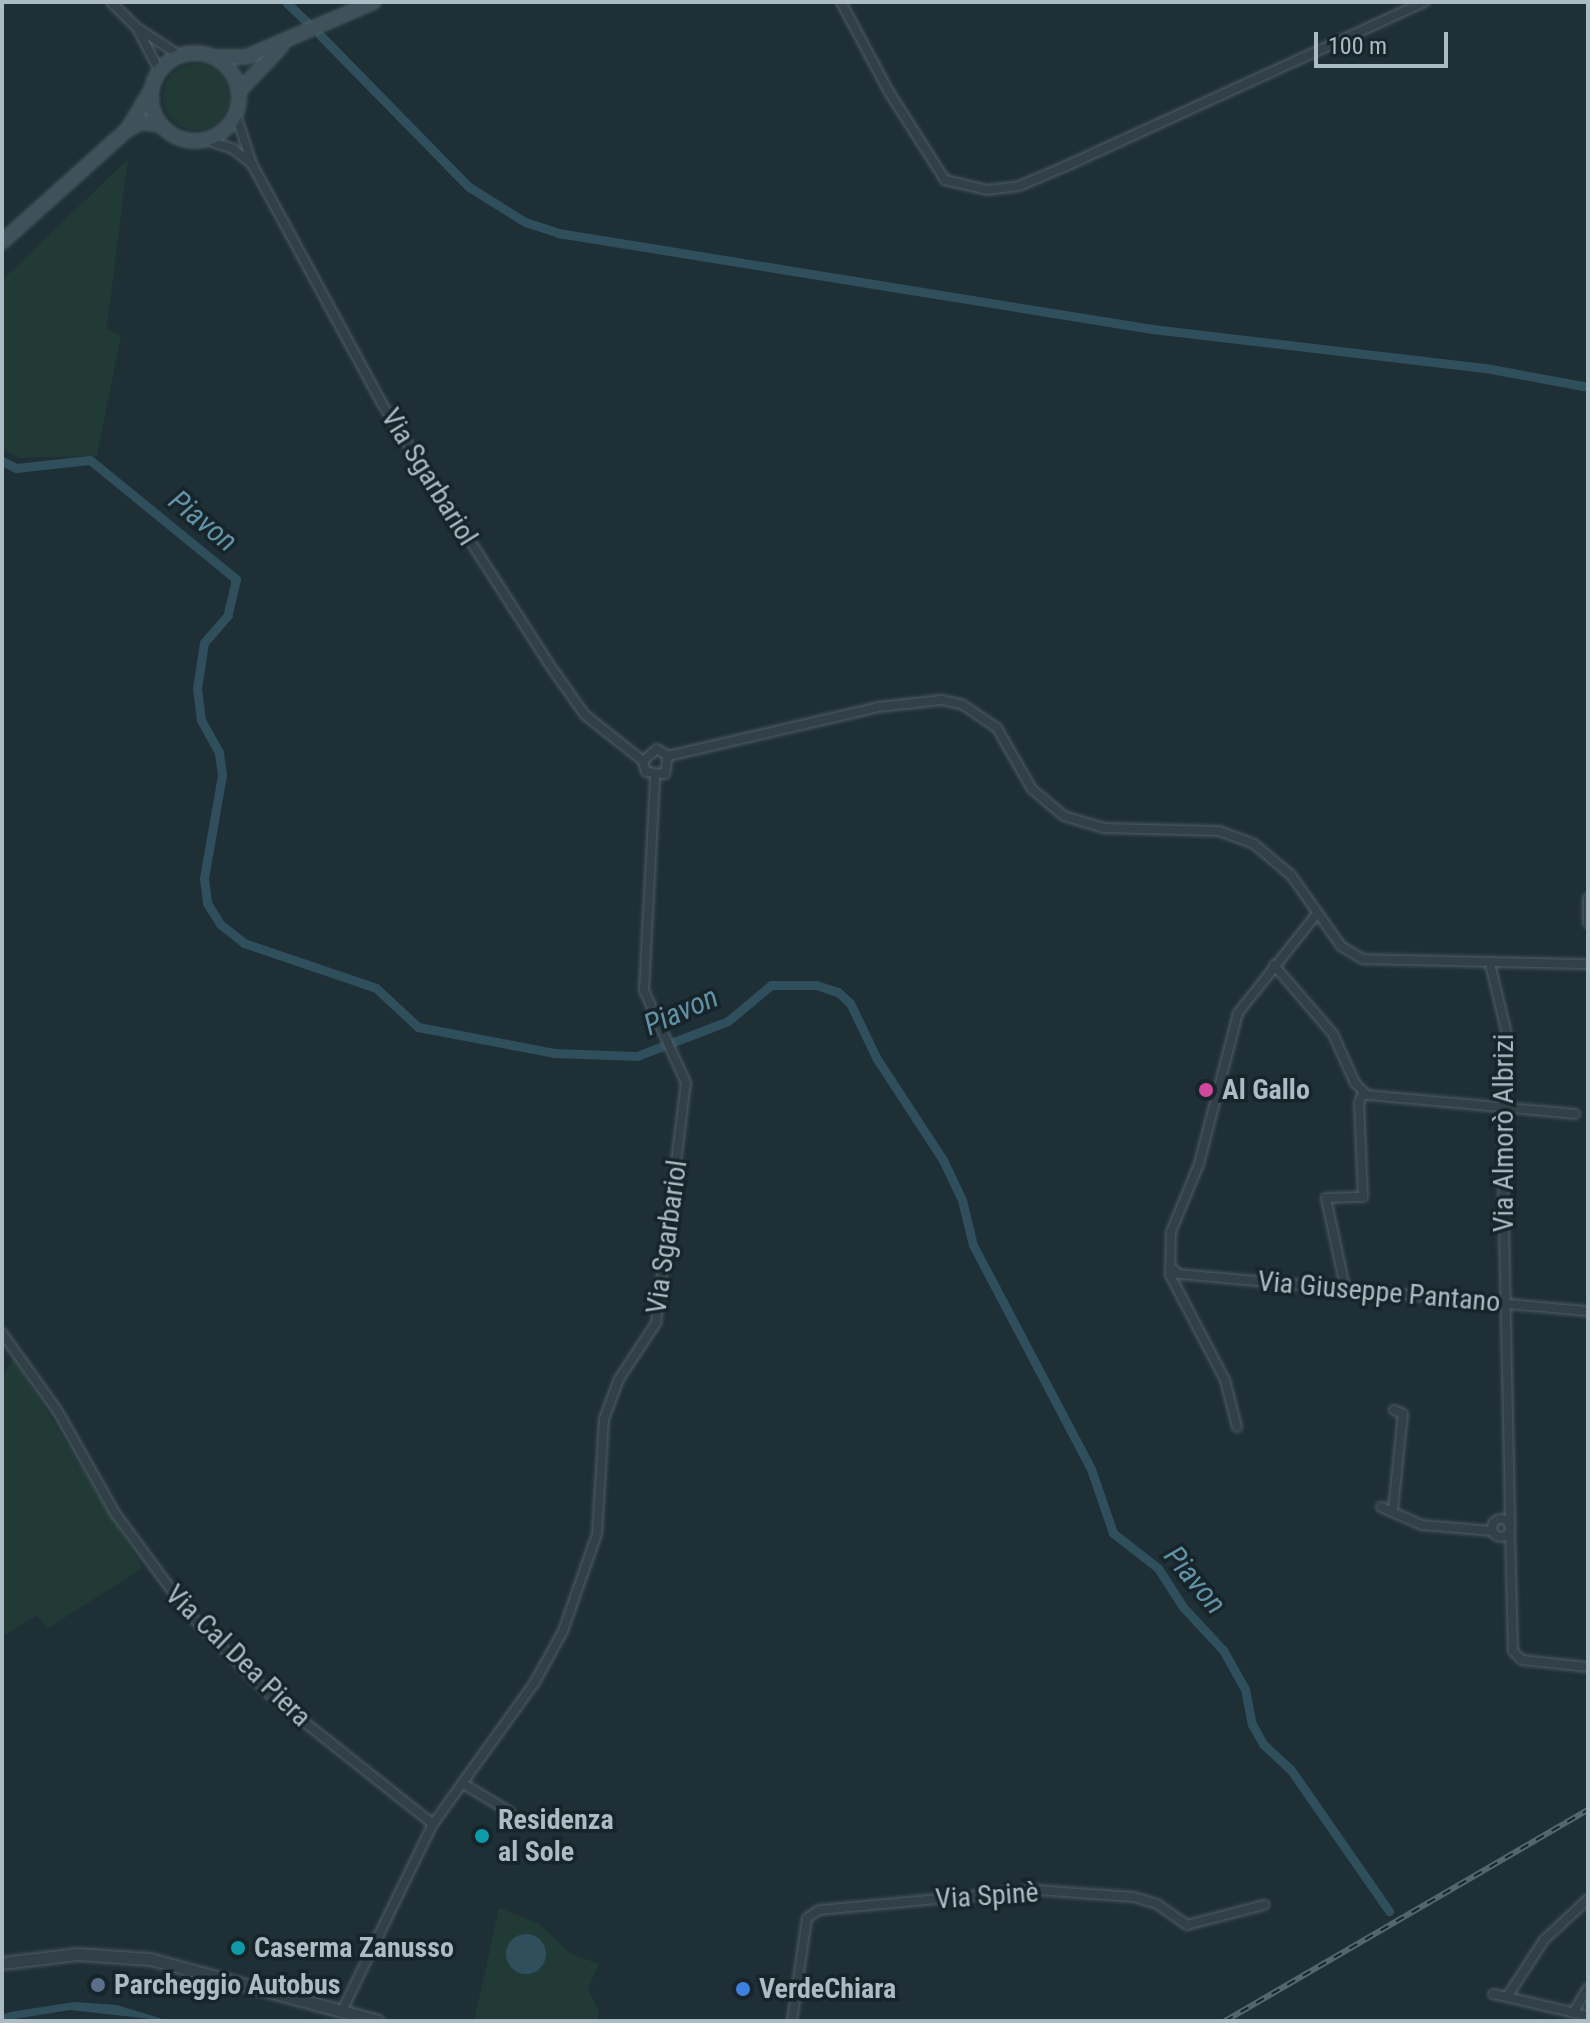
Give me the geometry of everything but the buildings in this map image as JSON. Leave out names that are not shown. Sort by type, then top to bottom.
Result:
[{"type":"main road","points":[[127,130],[150,92],[159,70],[179,55],[246,57],[285,43],[374,2]]},
{"type":"main road","points":[[239,91],[285,43]]},
{"type":"main road","points":[[2,242],[127,130],[142,122],[160,125],[180,139],[206,140],[228,126],[236,115],[239,91],[226,65],[213,57]]},
{"type":"main road","points":[[150,92],[160,125]]},
{"type":"street","points":[[111,2],[136,27],[179,55]]},
{"type":"street","points":[[841,2],[889,92],[945,180],[987,190],[1019,186],[1064,167],[1425,2]]},
{"type":"street","points":[[136,27],[159,70]]},
{"type":"street","name":"Via Sgarbariol","points":[[236,115],[252,164],[381,402],[585,715],[643,761],[646,772],[655,777]]},
{"type":"street","points":[[206,140],[233,149],[252,164]]},
{"type":"street","points":[[643,761],[657,749],[668,756],[879,707],[917,700],[952,702],[997,728],[1032,789],[1064,816],[1104,828],[1237,835],[1291,875],[1316,915],[1341,946],[1363,959],[1588,964]]},
{"type":"street","name":"Via Sgarbariol","points":[[655,777],[668,771],[668,756]]},
{"type":"street","name":"Via Sgarbariol","points":[[342,2011],[433,1824],[554,1650],[592,1556],[604,1419],[619,1379],[650,1337],[662,1291],[686,1096],[674,1050],[647,1001],[643,972],[655,777]]},
{"type":"street","points":[[1588,898],[1588,923]]},
{"type":"street","points":[[1237,1427],[1225,1380],[1172,1278],[1171,1232],[1199,1164],[1233,1027],[1250,994],[1316,915]]},
{"type":"street","name":"Via Almorò Albrizi","points":[[1490,964],[1506,1030],[1508,1501],[1513,1651],[1522,1660],[1588,1667]]},
{"type":"street","points":[[1274,965],[1333,1034],[1363,1093],[1359,1103],[1363,1197],[1326,1198],[1345,1287]]},
{"type":"street","points":[[1363,1093],[1505,1111],[1575,1114]]},
{"type":"street","name":"Via Giuseppe Pantano","points":[[1172,1268],[1179,1274],[1588,1311]]},
{"type":"street","name":"Via Cal Dea Piera","points":[[2,1333],[57,1410],[131,1537],[190,1615],[269,1694],[433,1824]]},
{"type":"street","points":[[1393,1510],[1403,1414],[1394,1410]]},
{"type":"street","points":[[1495,1524],[1508,1501]]},
{"type":"street","points":[[1381,1507],[1422,1525],[1479,1528],[1495,1524],[1510,1528],[1502,1538]]},
{"type":"street","points":[[1495,1524],[1510,1551]]},
{"type":"street","points":[[462,1783],[510,1812]]},
{"type":"street","name":"Via Spinè","points":[[792,2021],[807,1918],[819,1910],[1036,1890],[1134,1897],[1157,1904],[1187,1925],[1264,1905]]},
{"type":"street","points":[[1507,1997],[1537,1949],[1588,1899]]},
{"type":"street","points":[[2,1963],[59,1955],[136,1957],[378,2021]]},
{"type":"street","points":[[1493,1994],[1579,2016],[1588,1988]]},
{"type":"green space","points":[[189,64],[203,64],[215,69],[224,78],[229,97],[227,110],[220,121],[203,130],[189,130],[177,125],[168,116],[163,104],[163,90],[168,78],[177,69]]},
{"type":"green space","points":[[128,159],[107,328],[121,336],[97,456],[19,458],[2,449],[2,280]]},
{"type":"green space","points":[[14,1358],[143,1568],[47,1629],[37,1615],[2,1637],[2,1376]]},
{"type":"green space","points":[[499,1908],[538,1923],[571,1954],[599,1964],[588,1989],[599,2011],[598,2021],[474,2021]]},
{"type":"water","points":[[526,1934],[540,1940],[546,1954],[540,1968],[526,1974],[512,1968],[506,1954],[512,1940]]},
{"type":"water","points":[[74,2002],[117,2005],[169,2021],[70,2010],[2,2021],[2,2015],[10,2012]]},
{"type":"waterway","points":[[286,2],[308,23]]},
{"type":"waterway","points":[[320,35],[469,187],[525,222],[558,233],[1152,329],[1491,369],[1588,387]]},
{"type":"waterway","name":"Piavon","points":[[2,461],[16,468],[90,460],[236,579],[228,615],[204,643],[197,688],[201,720],[219,753],[222,775],[204,878],[207,903],[220,924],[244,943],[376,988],[418,1027],[554,1053],[637,1056],[728,1021],[771,985],[816,985],[838,992],[850,1003],[877,1059],[943,1160],[962,1200],[973,1245],[1091,1469],[1113,1533],[1158,1568],[1183,1607],[1223,1650],[1245,1689],[1252,1724],[1263,1744],[1291,1770],[1389,1911]]},
{"type":"railway","points":[[1225,2021],[1588,1810]]},
{"type":"place","name":"Al Gallo","points":[[1206,1090]]},
{"type":"place","name":"Residenza al Sole","points":[[482,1836]]},
{"type":"place","name":"Caserma Zanusso","points":[[238,1948]]},
{"type":"place","name":"Parcheggio Autobus","points":[[98,1985]]},
{"type":"place","name":"VerdeChiara","points":[[743,1989]]}]
